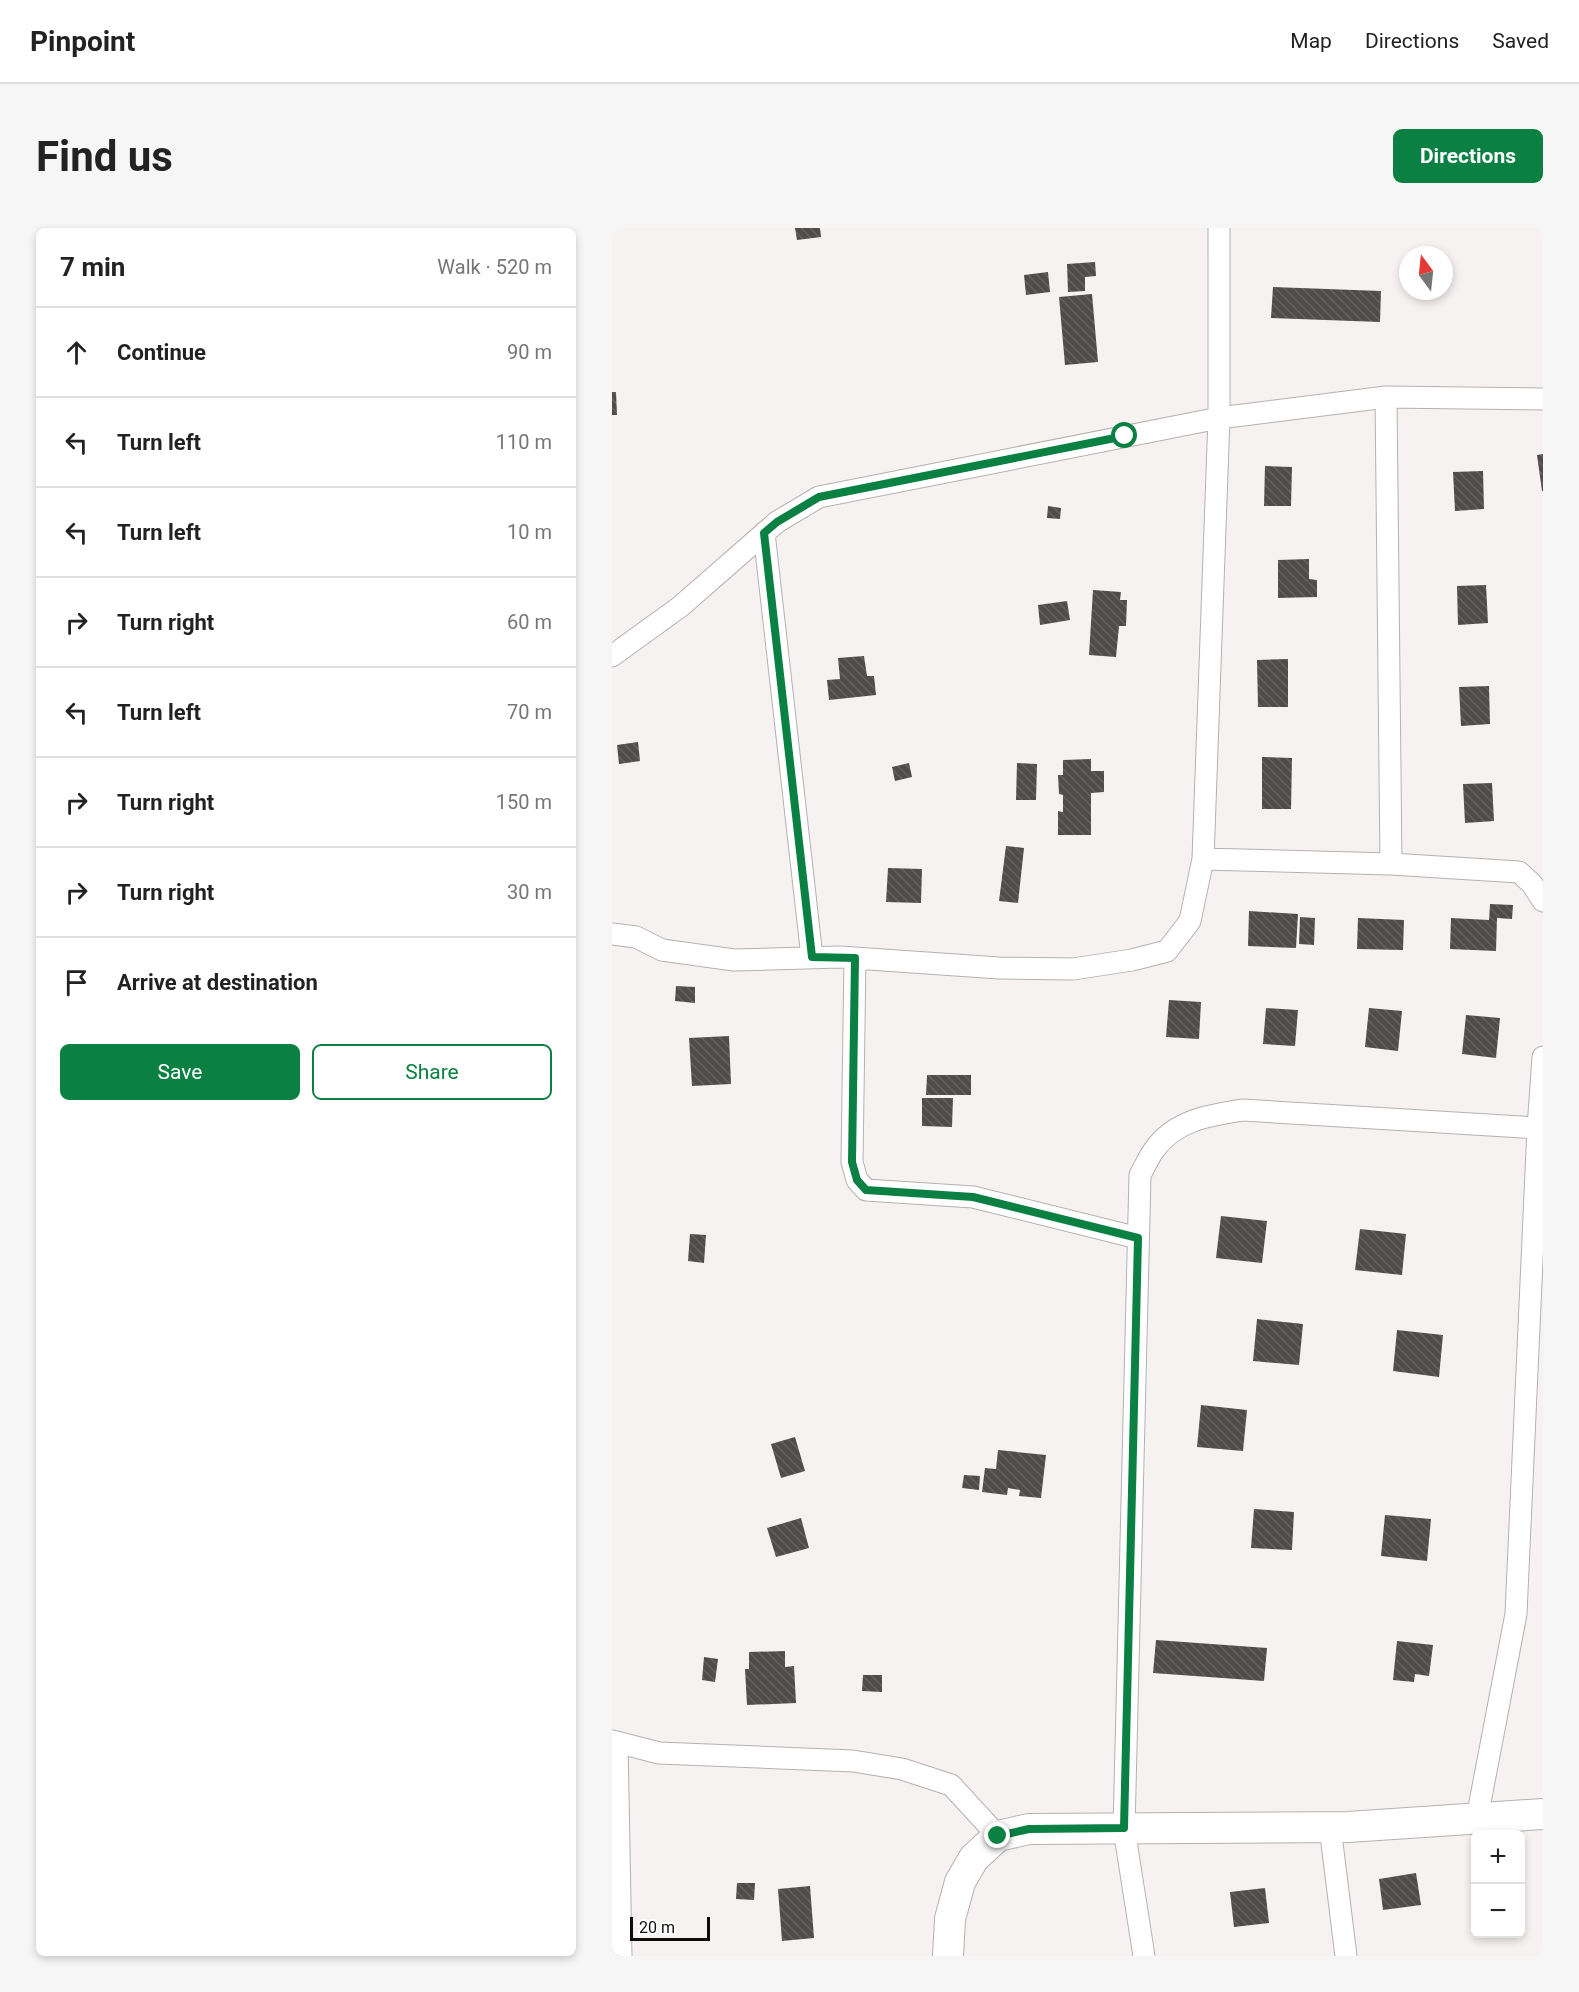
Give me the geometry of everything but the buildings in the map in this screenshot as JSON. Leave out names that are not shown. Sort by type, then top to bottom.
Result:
[{"type":"street","points":[[612,934],[636,937],[662,950],[734,960],[855,958],[999,968],[1073,969],[1132,960],[1167,951],[1191,921],[1203,860],[1219,418],[1220,228]]},
{"type":"street","points":[[1386,397],[1392,864]]},
{"type":"street","points":[[612,656],[681,606],[777,522],[819,497],[1219,418],[1386,397],[1543,399]]},
{"type":"street","points":[[764,533],[812,957]]},
{"type":"street","points":[[1203,860],[1392,864],[1519,872],[1532,884],[1543,901]]},
{"type":"street","points":[[855,958],[852,1162],[857,1180],[866,1190],[973,1197],[1138,1238]]},
{"type":"street","points":[[1477,1818],[1516,1614],[1543,1057]]},
{"type":"street","points":[[1144,1956],[1124,1828],[1140,1174],[1155,1148],[1178,1127],[1209,1115],[1243,1110],[1538,1128]]},
{"type":"street","points":[[621,1956],[614,1741],[660,1753],[853,1761],[902,1769],[951,1785],[998,1836]]},
{"type":"street","points":[[948,1956],[950,1919],[960,1882],[974,1858],[998,1836],[1029,1829],[1330,1827],[1543,1814]]},
{"type":"street","points":[[1330,1827],[1346,1956]]},
{"type":"route","points":[[998,1836],[1029,1829],[1124,1828],[1138,1238],[973,1197],[866,1190],[857,1180],[852,1162],[855,958],[812,957],[764,533],[777,522],[819,497],[1125,436]]}]
